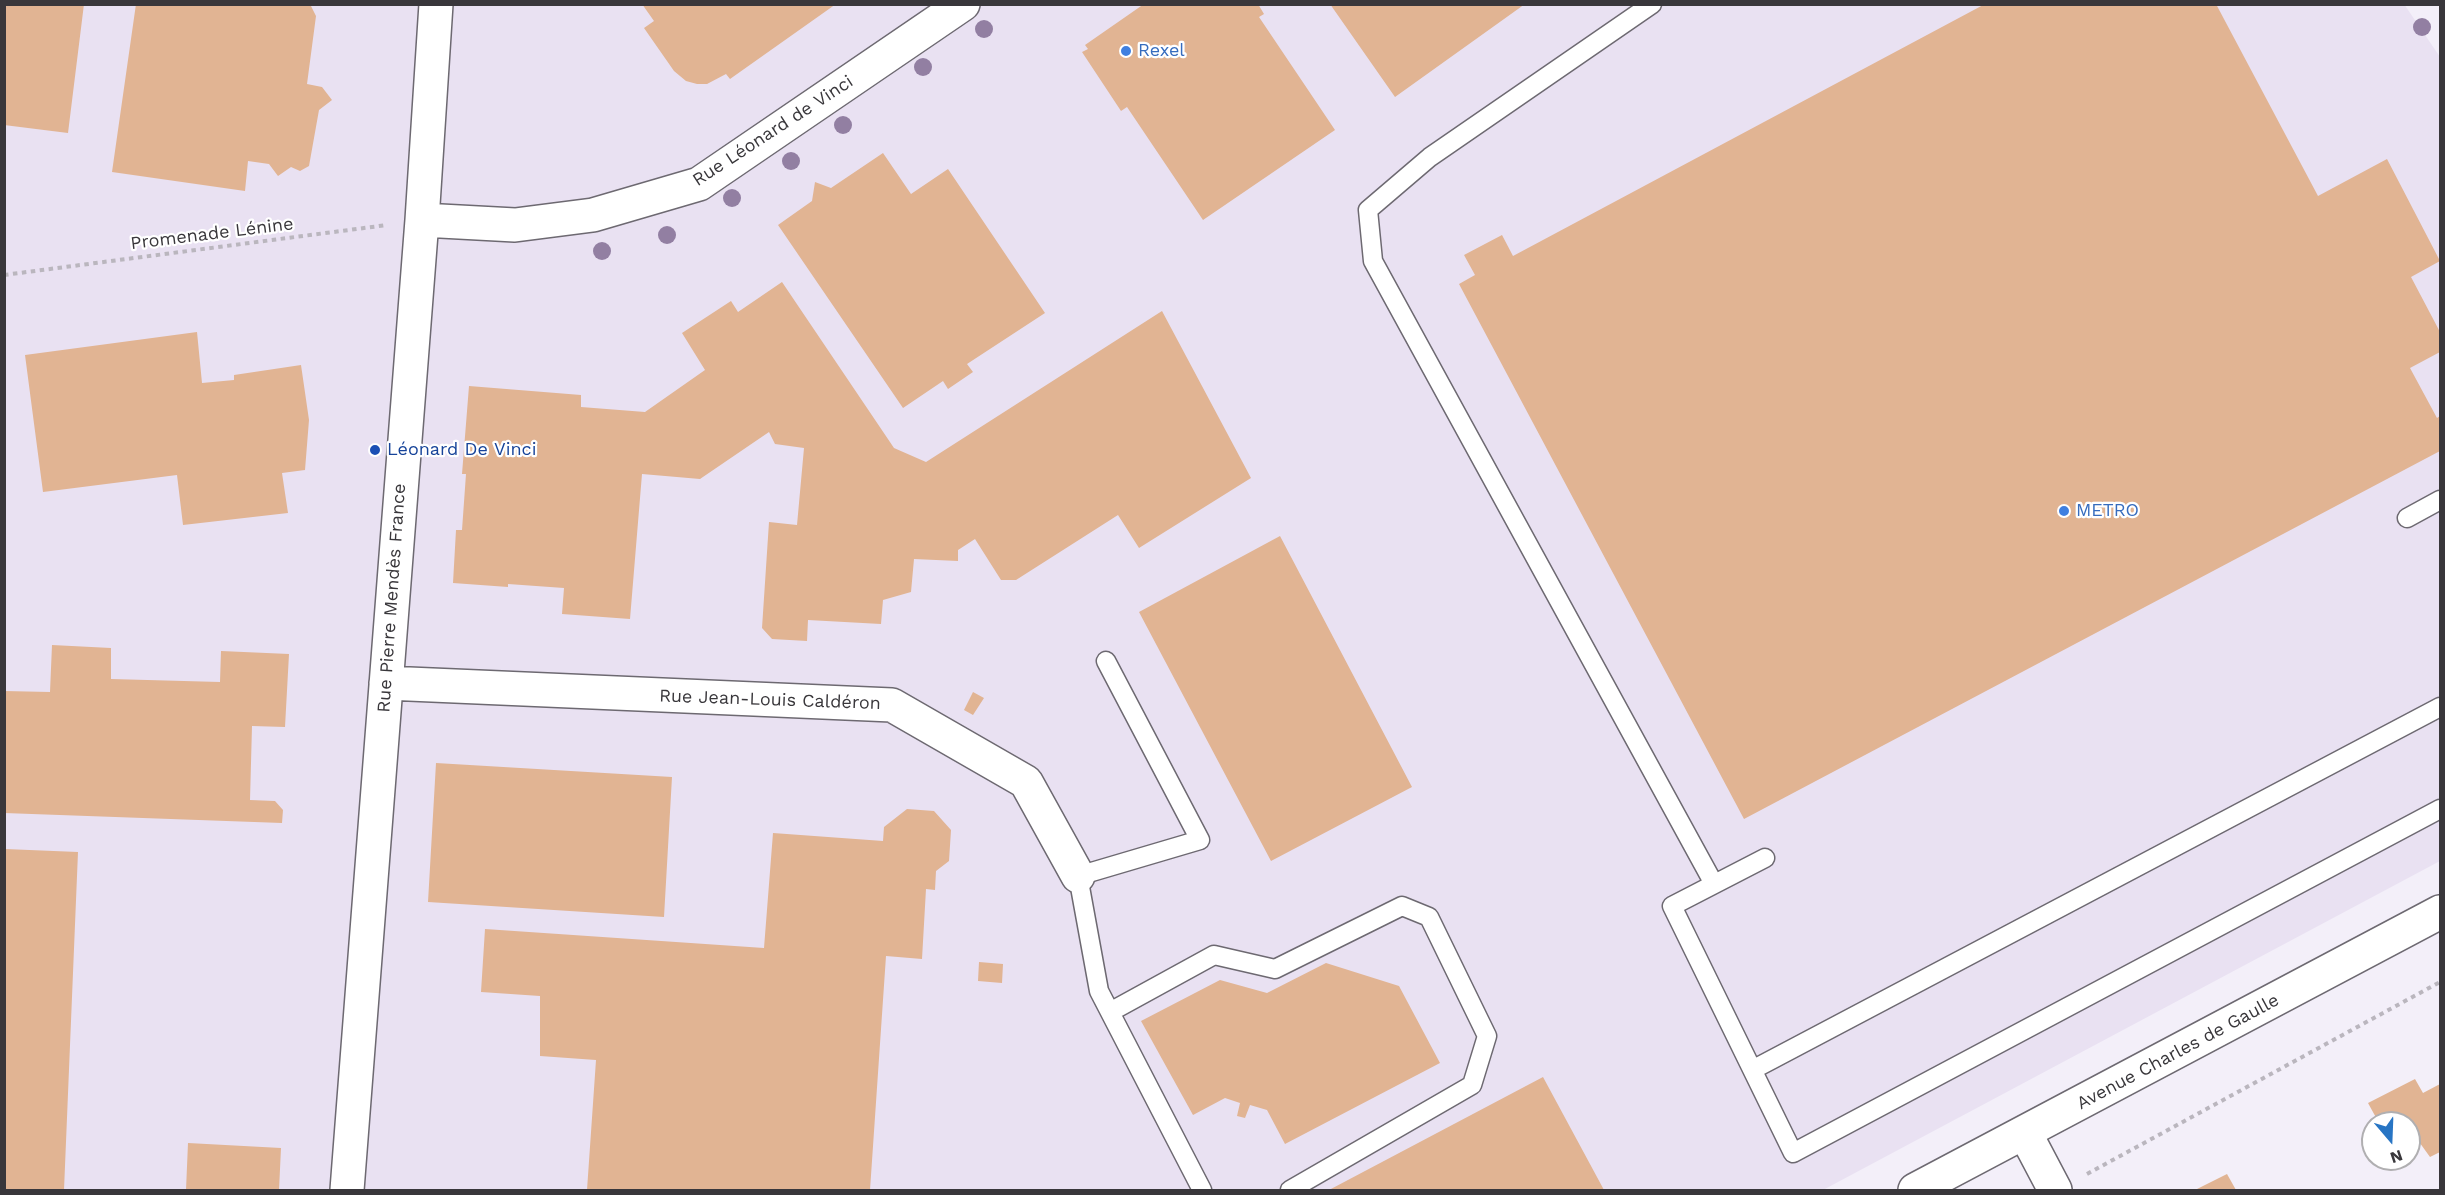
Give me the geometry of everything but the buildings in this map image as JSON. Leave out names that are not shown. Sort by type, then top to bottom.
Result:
[{"type":"street","name":"Rue Pierre Mendès France","points":[[347,1191],[422,220],[436,4]]},
{"type":"street","name":"Rue Léonard de Vinci","points":[[422,220],[515,225],[593,215],[699,184],[963,4]]},
{"type":"street","name":"Rue Jean-Louis Caldéron","points":[[386,683],[892,705],[1026,782],[1078,876]]},
{"type":"street","name":"Avenue Charles de Gaulle","points":[[1915,1191],[2440,912]]},
{"type":"street","points":[[2025,1133],[2067,1185]]},
{"type":"lane","points":[[1652,4],[1430,157],[1368,210],[1373,261],[1714,884]]},
{"type":"lane","points":[[2407,518],[2440,500]]},
{"type":"lane","points":[[1106,661],[1200,840],[1078,876],[1099,991],[1202,1191]]},
{"type":"lane","points":[[1754,1069],[2440,707]]},
{"type":"lane","points":[[1765,858],[1672,906],[1754,1069],[1793,1153],[2440,809]]},
{"type":"lane","points":[[1110,1012],[1214,955],[1275,969],[1402,906],[1429,917],[1487,1036],[1472,1085],[1290,1191]]},
{"type":"path","name":"Promenade Lénine","points":[[4,275],[422,220]]},
{"type":"path","points":[[2067,1185],[2440,982]]},
{"type":"shaded area","points":[[2404,4],[2440,57],[2440,861],[1823,1190],[5,1190],[5,5]]},
{"type":"place","name":"Rexel","points":[[1126,51]]},
{"type":"place","name":"Léonard De Vinci","points":[[375,450]]},
{"type":"place","name":"METRO","points":[[2064,511]]}]
